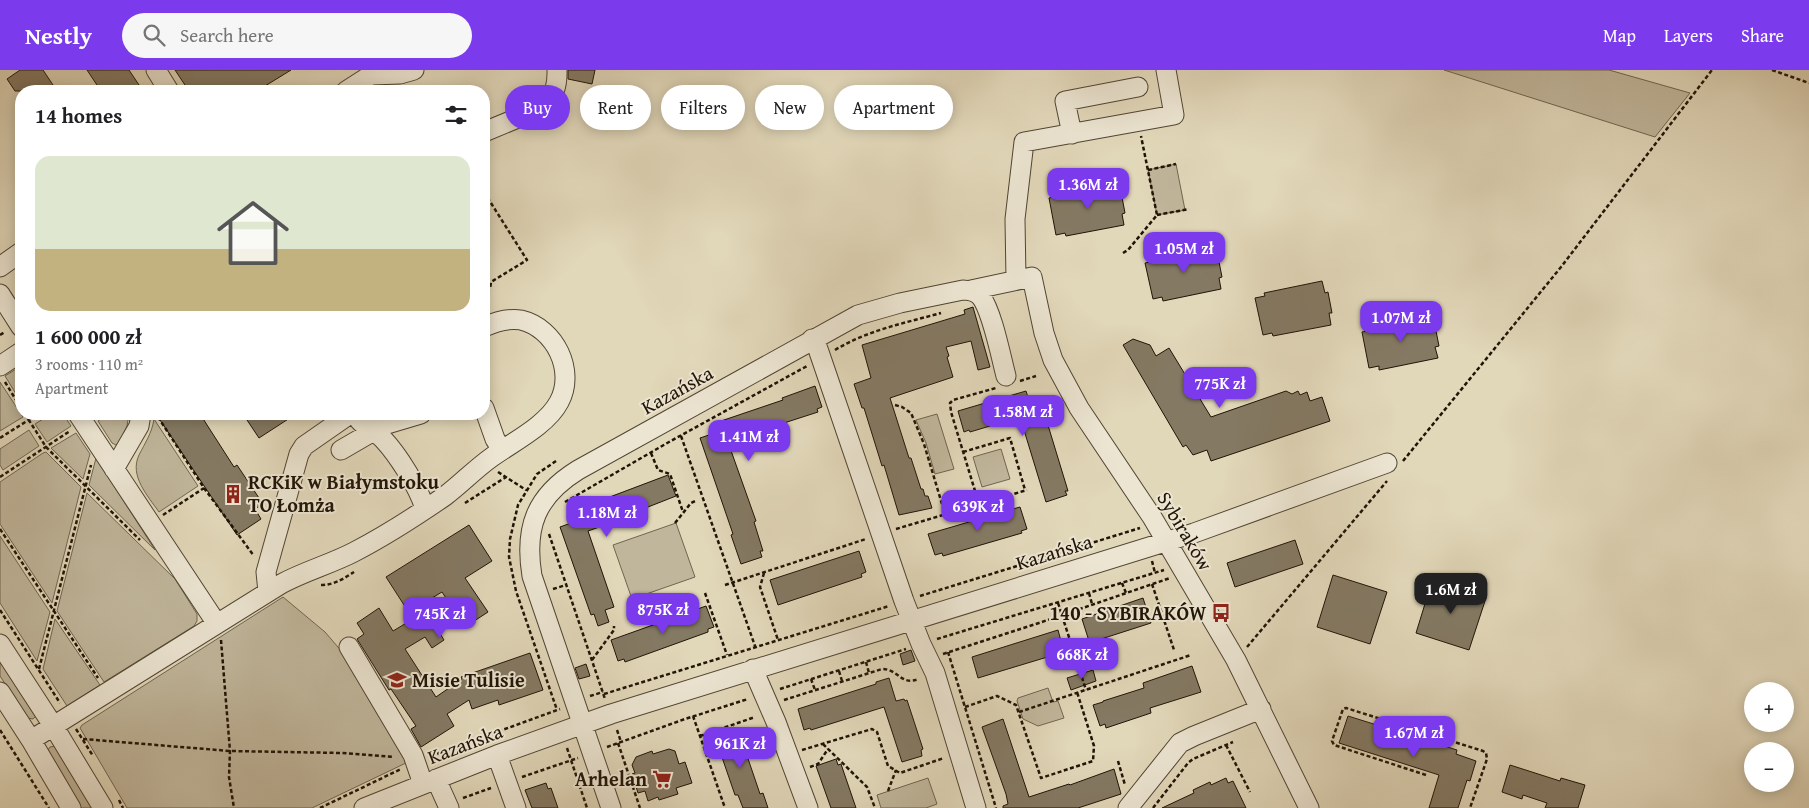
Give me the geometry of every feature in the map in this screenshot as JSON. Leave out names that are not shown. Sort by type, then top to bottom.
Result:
[{"type":"street","points":[[156,70],[165,85]]},
{"type":"street","points":[[354,85],[369,73],[400,74],[414,70]]},
{"type":"street","points":[[490,130],[545,105],[552,97],[556,86],[557,70]]},
{"type":"street","points":[[1138,87],[1065,101],[1072,134],[1174,115],[1166,70]]},
{"type":"street","name":"Sybiraków","points":[[1072,134],[1024,142],[1015,219],[1024,279],[1053,360],[1079,408],[1152,517],[1236,660],[1309,808]]},
{"type":"street","points":[[0,267],[15,256]]},
{"type":"street","name":"Kazańska","points":[[583,724],[538,594],[530,562],[530,537],[533,524],[545,498],[558,484],[578,470],[858,315],[945,294],[1024,279]]},
{"type":"street","points":[[971,290],[981,297],[988,311],[1008,381]]},
{"type":"street","points":[[0,294],[15,318]]},
{"type":"street","points":[[32,740],[219,628],[268,592],[296,575],[354,552],[425,509],[539,424],[552,412],[561,398],[565,382],[565,372],[558,350],[549,338],[535,326],[519,320],[490,325]]},
{"type":"street","points":[[812,339],[818,349],[885,532],[904,601],[928,658],[960,753],[976,808]]},
{"type":"street","points":[[1,371],[15,358]]},
{"type":"street","points":[[82,420],[219,628]]},
{"type":"street","points":[[114,469],[139,426],[140,420]]},
{"type":"street","points":[[268,592],[266,572],[299,454],[304,446],[360,422],[384,425],[401,420]]},
{"type":"street","points":[[488,420],[495,439],[502,450]]},
{"type":"street","points":[[360,422],[378,434],[393,450],[421,496],[425,509]]},
{"type":"street","points":[[341,450],[360,422]]},
{"type":"street","name":"Kazańska","points":[[364,808],[497,755],[583,724],[753,669],[1166,542],[1394,467]]},
{"type":"street","points":[[0,644],[54,727],[103,808]]},
{"type":"street","points":[[349,646],[415,762],[448,806]]},
{"type":"street","points":[[753,669],[808,808]]},
{"type":"street","points":[[0,692],[32,740],[71,808]]},
{"type":"street","points":[[1128,808],[1180,743],[1261,709]]},
{"type":"street","points":[[583,724],[611,808]]},
{"type":"street","points":[[497,755],[516,808]]},
{"type":"path","points":[[1236,660],[1394,467],[1561,268],[1712,70]]},
{"type":"path","points":[[1772,70],[1809,83]]},
{"type":"path","points":[[1141,136],[1157,215]]},
{"type":"path","points":[[1148,170],[1176,164]]},
{"type":"path","points":[[490,201],[527,260],[491,282],[490,288]]},
{"type":"path","points":[[1123,253],[1128,250],[1157,215],[1190,209]]},
{"type":"path","points":[[1,371],[15,397]]},
{"type":"path","points":[[979,504],[951,412],[950,403],[952,400],[1008,381],[1036,376]]},
{"type":"path","points":[[896,405],[911,414],[924,444],[946,514]]},
{"type":"path","points":[[0,438],[29,420],[46,447],[140,540]]},
{"type":"path","points":[[1,475],[46,447],[79,420]]},
{"type":"path","points":[[159,420],[204,488],[256,557]]},
{"type":"path","points":[[561,505],[681,436],[755,646]]},
{"type":"path","points":[[725,585],[734,584],[885,532],[1026,490],[1010,438],[963,452]]},
{"type":"path","points":[[651,453],[658,470],[670,474],[684,512]]},
{"type":"path","points":[[39,669],[92,461]]},
{"type":"path","points":[[158,518],[204,488]]},
{"type":"path","points":[[675,523],[695,500]]},
{"type":"path","points":[[604,694],[1141,528]]},
{"type":"path","points":[[0,529],[103,686]]},
{"type":"path","points":[[320,808],[415,762],[603,692],[549,530]]},
{"type":"path","points":[[448,806],[507,782],[618,744],[692,716],[767,703],[886,669],[898,675],[901,679],[912,681],[928,658],[1058,602],[1165,570]]},
{"type":"path","points":[[764,573],[760,587],[778,640]]},
{"type":"path","points":[[700,736],[811,679],[838,670],[866,662],[928,658],[1170,578],[1174,586]]},
{"type":"path","points":[[1122,583],[1126,593]]},
{"type":"path","points":[[1152,584],[1174,650]]},
{"type":"path","points":[[704,593],[728,655]]},
{"type":"path","points":[[1089,593],[1092,604]]},
{"type":"path","points":[[1058,602],[1086,690]]},
{"type":"path","points":[[592,660],[614,630],[614,626]]},
{"type":"path","points":[[219,628],[230,751],[229,777],[234,808]]},
{"type":"path","points":[[948,652],[996,808]]},
{"type":"path","points":[[1018,712],[1191,655]]},
{"type":"path","points":[[866,662],[869,673]]},
{"type":"path","points":[[838,670],[842,681]]},
{"type":"path","points":[[811,679],[815,690]]},
{"type":"path","points":[[965,707],[997,696],[1016,705],[1041,778],[1093,761],[1094,746],[1077,692]]},
{"type":"path","points":[[1426,775],[1334,745],[1332,741],[1342,709],[1346,708],[1483,750],[1486,753],[1487,759],[1470,808]]},
{"type":"path","points":[[692,716],[725,808]]},
{"type":"path","points":[[794,753],[872,729],[877,732],[888,766],[900,773],[960,753]]},
{"type":"path","points":[[0,730],[49,808]]},
{"type":"path","points":[[83,739],[230,751],[342,753],[396,757],[415,762]]},
{"type":"path","points":[[1154,808],[1188,763],[1233,742]]},
{"type":"path","points":[[618,744],[640,808]]},
{"type":"path","points":[[823,744],[867,786],[875,808]]},
{"type":"path","points":[[1226,745],[1250,792]]},
{"type":"path","points":[[809,767],[818,764],[828,749]]},
{"type":"path","points":[[571,760],[588,808]]},
{"type":"path","points":[[888,791],[896,770]]},
{"type":"shaded area","points":[[1444,70],[1609,70],[1690,93],[1655,137]]},
{"type":"shaded area","points":[[1176,164],[1185,210],[1157,215],[1148,170]]},
{"type":"shaded area","points":[[15,370],[15,392],[5,376]]},
{"type":"shaded area","points":[[0,382],[15,405],[15,420],[18,420],[0,431]]},
{"type":"shaded area","points":[[937,414],[954,469],[935,474],[926,443],[916,420]]},
{"type":"shaded area","points":[[41,420],[67,420],[71,426],[47,442],[35,424]]},
{"type":"shaded area","points":[[128,420],[119,443],[116,445],[112,443],[98,421]]},
{"type":"shaded area","points":[[155,420],[198,486],[159,512],[141,485],[136,471],[139,455]]},
{"type":"shaded area","points":[[29,430],[39,446],[3,470],[0,465],[0,449]]},
{"type":"shaded area","points":[[76,433],[90,454],[83,479],[51,448]]},
{"type":"shaded area","points":[[1001,449],[1010,479],[982,487],[973,457]]},
{"type":"shaded area","points":[[46,452],[81,487],[52,603],[0,524],[0,482]]},
{"type":"shaded area","points":[[96,458],[155,550],[89,485]]},
{"type":"shaded area","points":[[87,493],[175,579],[197,614],[197,621],[194,626],[104,682],[57,611]]},
{"type":"shaded area","points":[[676,523],[695,577],[632,599],[613,545]]},
{"type":"shaded area","points":[[0,536],[50,612],[37,661],[0,603]]},
{"type":"shaded area","points":[[283,597],[325,632],[350,661],[408,762],[312,808],[127,808],[80,728],[82,725]]},
{"type":"shaded area","points":[[55,619],[100,685],[67,706],[43,669]]},
{"type":"shaded area","points":[[0,658],[36,716],[33,719],[27,718],[0,676]]},
{"type":"shaded area","points":[[1048,688],[1053,702],[1058,701],[1064,718],[1038,726],[1023,719],[1017,701],[1018,698]]},
{"type":"shaded area","points":[[55,746],[93,808],[81,808],[48,750],[50,747]]},
{"type":"shaded area","points":[[928,778],[937,804],[926,808],[881,808],[877,795]]},
{"type":"building","points":[[20,70],[43,70],[53,85],[15,85],[15,91],[7,79]]},
{"type":"building","points":[[87,70],[129,70],[139,85],[97,85]]},
{"type":"building","points":[[175,70],[291,70],[267,85],[185,85]]},
{"type":"building","points":[[568,70],[595,70],[592,84],[568,79]]},
{"type":"building","points":[[1116,182],[1118,193],[1121,192],[1125,213],[1122,214],[1124,225],[1066,236],[1065,233],[1056,235],[1049,198],[1058,196],[1057,193]]},
{"type":"building","points":[[1212,246],[1215,257],[1218,257],[1222,277],[1219,278],[1221,289],[1163,301],[1162,297],[1153,299],[1145,263],[1155,261],[1154,257]]},
{"type":"building","points":[[1322,281],[1325,293],[1328,292],[1332,313],[1329,313],[1331,325],[1273,336],[1272,333],[1263,335],[1255,298],[1265,296],[1264,293]]},
{"type":"building","points":[[973,307],[990,367],[978,370],[971,341],[946,347],[953,377],[890,398],[909,458],[911,458],[921,489],[923,489],[925,496],[928,496],[932,508],[899,515],[884,465],[882,466],[864,408],[862,408],[854,384],[871,378],[862,345],[965,314],[964,310]]},
{"type":"building","points":[[1429,315],[1431,326],[1435,326],[1439,346],[1435,347],[1438,358],[1379,370],[1379,366],[1369,368],[1362,332],[1372,330],[1371,326]]},
{"type":"building","points":[[1133,339],[1150,345],[1156,356],[1169,348],[1211,417],[1286,391],[1292,394],[1298,391],[1300,395],[1307,392],[1310,401],[1322,397],[1330,421],[1211,461],[1207,450],[1193,455],[1186,445],[1183,447],[1123,345]]},
{"type":"building","points":[[815,386],[822,407],[817,409],[818,412],[784,423],[785,426],[729,445],[756,521],[754,522],[763,551],[760,551],[762,557],[741,564],[731,535],[733,534],[700,438],[724,430],[721,421],[783,400],[782,398]]},
{"type":"building","points":[[1026,391],[1033,413],[1041,410],[1042,413],[1044,412],[1068,491],[1065,491],[1067,495],[1046,502],[1020,417],[970,432],[969,430],[964,432],[958,411]]},
{"type":"building","points":[[160,420],[204,420],[234,467],[237,465],[263,504],[255,509],[261,519],[237,535]]},
{"type":"building","points":[[247,420],[287,420],[259,438]]},
{"type":"building","points":[[668,475],[676,496],[648,507],[642,512],[588,531],[614,607],[605,610],[609,622],[598,626],[594,614],[591,615],[560,527],[582,519],[578,509]]},
{"type":"building","points":[[1020,507],[1027,529],[1021,531],[1022,533],[943,556],[942,553],[935,555],[928,534]]},
{"type":"building","points":[[469,525],[492,561],[465,578],[488,612],[465,627],[442,592],[422,604],[444,640],[432,648],[425,637],[405,649],[436,697],[462,679],[461,677],[530,653],[543,690],[499,705],[498,700],[472,709],[469,700],[447,714],[454,726],[421,747],[411,729],[416,726],[391,689],[389,690],[357,639],[364,634],[357,623],[379,608],[393,631],[413,619],[386,577]]},
{"type":"building","points":[[1295,540],[1303,564],[1235,587],[1227,563]]},
{"type":"building","points":[[859,551],[866,572],[861,574],[862,577],[778,605],[770,580]]},
{"type":"building","points":[[1333,575],[1387,592],[1370,644],[1317,627]]},
{"type":"building","points":[[1432,581],[1486,598],[1469,650],[1416,633]]},
{"type":"building","points":[[1143,598],[1151,623],[1095,641],[1094,639],[1089,641],[1082,619]]},
{"type":"building","points":[[706,606],[714,627],[708,629],[708,632],[625,662],[624,659],[618,661],[611,640]]},
{"type":"building","points":[[1058,630],[1064,652],[978,678],[972,657]]},
{"type":"building","points":[[911,650],[915,661],[903,665],[900,654]]},
{"type":"building","points":[[586,664],[590,676],[579,679],[575,668]]},
{"type":"building","points":[[1192,666],[1201,692],[1150,708],[1151,713],[1106,728],[1105,724],[1100,726],[1093,705],[1144,688],[1143,683]]},
{"type":"building","points":[[1093,670],[1096,681],[1071,690],[1067,678]]},
{"type":"building","points":[[889,678],[896,701],[907,700],[923,749],[921,750],[922,756],[902,762],[884,707],[811,730],[810,728],[804,730],[798,709]]},
{"type":"building","points":[[1348,716],[1457,750],[1456,754],[1476,761],[1470,781],[1467,780],[1458,808],[1429,808],[1439,775],[1339,743]]},
{"type":"building","points":[[1003,719],[1029,797],[1114,769],[1121,794],[1078,808],[1003,808],[1003,806],[1008,804],[1006,794],[982,727]]},
{"type":"building","points":[[734,727],[736,733],[739,732],[760,794],[763,793],[768,808],[743,808],[738,795],[735,795],[714,734]]},
{"type":"building","name":"Arhelan","points":[[669,749],[675,751],[679,764],[685,762],[692,783],[676,788],[678,794],[659,800],[658,797],[648,801],[645,791],[638,793],[632,774],[635,773],[632,765],[636,757],[652,751],[653,754]]},
{"type":"building","points":[[836,759],[838,765],[841,764],[856,808],[831,808],[816,766]]},
{"type":"building","points":[[1510,765],[1560,781],[1561,778],[1585,785],[1578,808],[1545,808],[1547,803],[1523,795],[1522,799],[1502,792]]},
{"type":"building","points":[[1226,778],[1228,783],[1233,781],[1246,808],[1162,808],[1194,793],[1193,790],[1210,782],[1211,785]]},
{"type":"building","points":[[546,783],[548,789],[551,788],[558,808],[532,808],[525,790]]},
{"type":"place","name":"RCKiK w Białymstoku TO Łomża","points":[[233,494]]},
{"type":"place","name":"140 - SYBIRAKÓW","points":[[1221,613]]},
{"type":"place","name":"Misie Tulisie","points":[[397,680]]},
{"type":"place","name":"Arhelan","points":[[662,779]]}]
